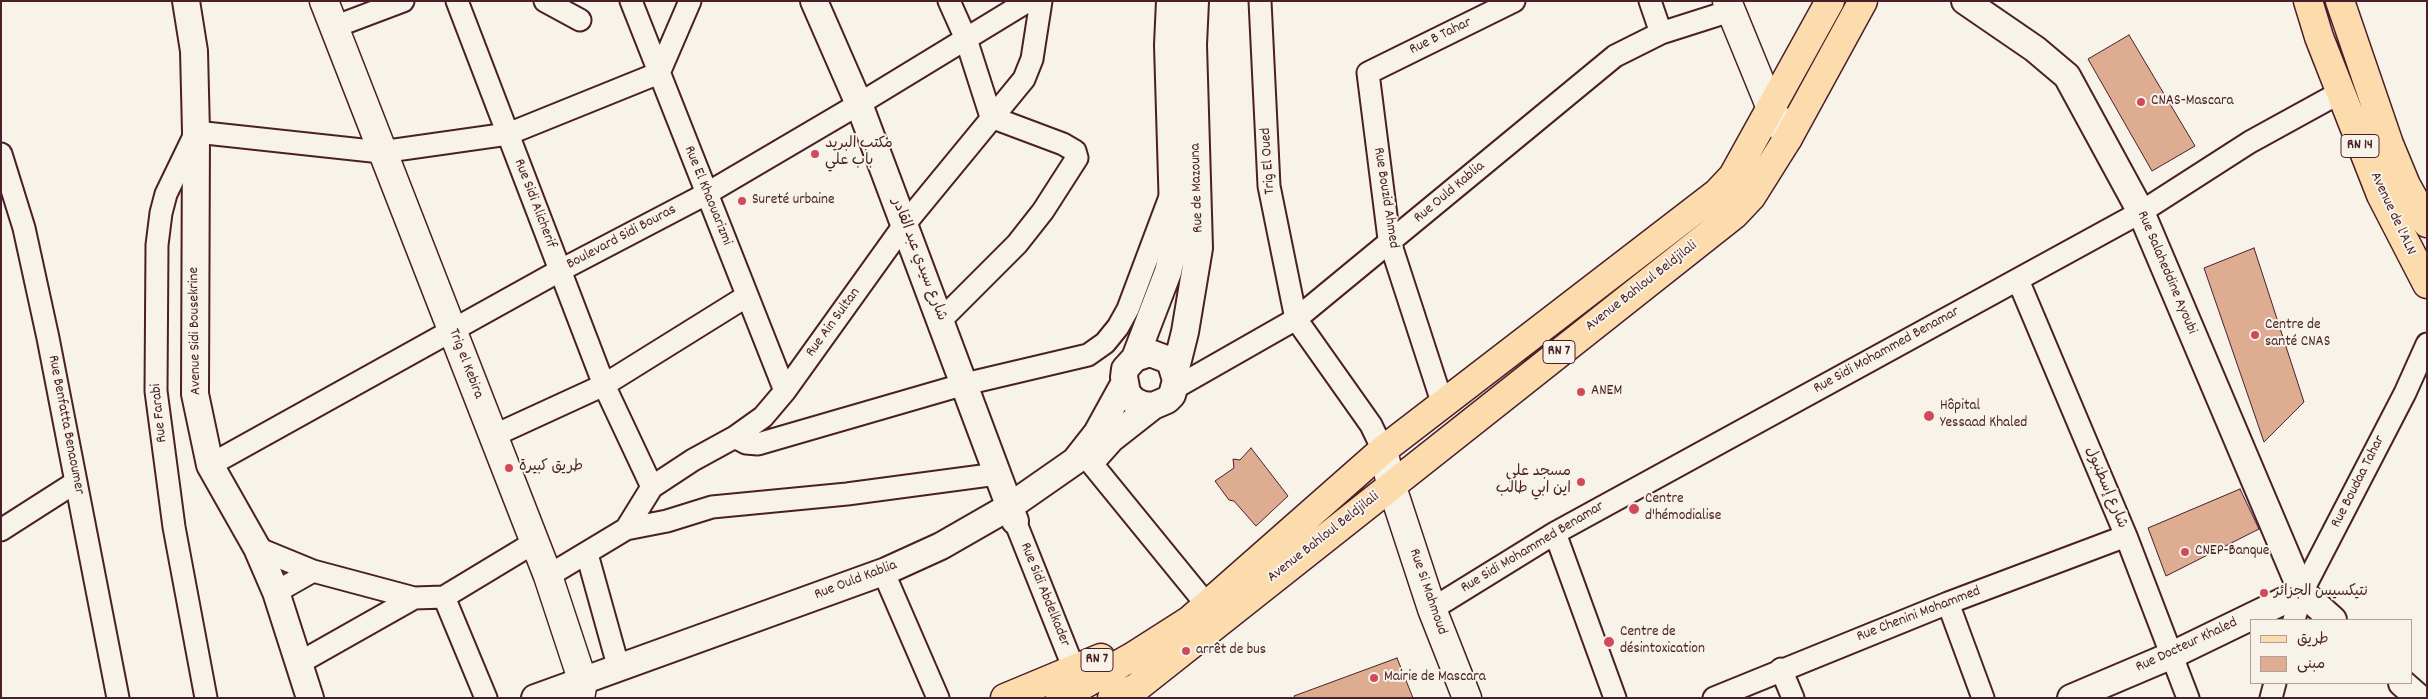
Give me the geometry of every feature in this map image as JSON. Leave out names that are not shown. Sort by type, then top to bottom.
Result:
[{"type":"main road","name":"Trig el Kebira","points":[[324,1],[381,152],[548,576],[585,694]]},
{"type":"main road","name":"Avenue Bahloul Beldjilali","points":[[1112,698],[1136,688],[1195,624],[1383,450],[1716,193],[1733,176],[1770,106],[1830,1]]},
{"type":"main road","name":"Avenue Bahloul Beldjilali","points":[[1078,698],[1095,693],[1391,484],[1735,214],[1751,198],[1788,138],[1863,1]]},
{"type":"main road","name":"Avenue de l'ALN","points":[[2308,1],[2319,37],[2381,195],[2427,284]]},
{"type":"main road","name":"Avenue de l'ALN","points":[[2340,1],[2389,144],[2406,185],[2427,223]]},
{"type":"main road","points":[[1736,4],[1770,106],[1788,138]]},
{"type":"main road","name":"Rue Si Mahmoud","points":[[1383,450],[1391,484],[1432,609],[1467,698]]},
{"type":"main road","name":"Avenue Bahloul Beldjilali","points":[[1005,698],[1074,669],[1195,624]]},
{"type":"main road","name":"Avenue Bahloul Beldjilali","points":[[1060,698],[1195,624]]},
{"type":"street","name":"Avenue Sidi Bousekrine","points":[[186,1],[194,52],[196,132],[194,193],[195,394],[210,465],[257,548],[276,592],[310,698]]},
{"type":"street","points":[[334,27],[403,1]]},
{"type":"street","name":"Rue Sidi Alicherif","points":[[457,1],[604,385],[652,487]]},
{"type":"street","points":[[546,1],[580,20]]},
{"type":"street","name":"Rue El Khaouarizmi","points":[[631,1],[658,74],[785,391]]},
{"type":"street","points":[[196,132],[381,152],[508,134],[658,74],[690,1]]},
{"type":"street","name":"شارع سيدي عبد القادر","points":[[814,1],[859,104],[1012,514]]},
{"type":"street","points":[[941,320],[1017,244],[1052,197],[1077,158],[1075,151],[1063,144],[991,117],[966,39],[949,1]]},
{"type":"street","points":[[962,1],[966,39]]},
{"type":"street","name":"Boulevard Sidi Bouras","points":[[210,465],[452,333],[559,271],[706,194],[1028,1]]},
{"type":"street","name":"Rue Ain Sultan","points":[[548,576],[626,529],[652,487],[693,460],[735,437],[763,417],[785,391],[904,224],[1024,79],[1029,66],[1041,1]]},
{"type":"street","name":"Rue de Mazouna","points":[[1135,358],[1168,272],[1174,245],[1168,45],[1170,1]]},
{"type":"street","name":"Rue de Mazouna","points":[[1175,380],[1199,248],[1193,45],[1195,1]]},
{"type":"street","name":"Trig El Oued","points":[[1260,1],[1269,186],[1296,319]]},
{"type":"street","name":"Rue B Tahar","points":[[1368,73],[1514,1]]},
{"type":"street","points":[[1650,1],[1661,33]]},
{"type":"street","name":"Rue Salaheddine Ayoubi","points":[[1966,1],[2035,49],[2067,76],[2141,212],[2302,592]]},
{"type":"street","name":"Rue Ould Kablia","points":[[1175,380],[1296,319],[1616,56],[1661,33],[1736,4]]},
{"type":"street","name":"Rue Bouzid Ahmed","points":[[1368,73],[1390,243],[1443,405]]},
{"type":"street","name":"Rue Sidi Mohammed Benamar","points":[[1432,609],[1555,533],[2141,212],[2250,142],[2342,92]]},
{"type":"street","name":"Rue Farabi","points":[[196,132],[166,194],[160,213],[157,245],[156,391],[174,526],[206,698]]},
{"type":"street","name":"Rue Benfatta Benaoumer","points":[[1,154],[24,228],[118,698]]},
{"type":"street","points":[[735,437],[746,443],[758,444],[965,384],[1088,355],[1105,343],[1118,327],[1128,309],[1172,190]]},
{"type":"street","points":[[166,194],[194,193]]},
{"type":"street","name":"شارع إسطنبول","points":[[2018,280],[2126,536],[2170,656],[2188,698]]},
{"type":"street","points":[[493,436],[604,385],[747,296]]},
{"type":"street","points":[[1296,319],[1372,425],[1383,450]]},
{"type":"street","name":"Rue Boudaa Tahar","points":[[2294,619],[2302,592],[2400,401],[2427,344]]},
{"type":"street","points":[[1142,354],[1158,355],[1166,358],[1175,380],[1167,400],[1153,406],[1143,405],[1134,401],[1127,393],[1124,384],[1125,369],[1135,358],[1142,354]]},
{"type":"street","name":"Rue Ould Kablia","points":[[1087,458],[1097,433],[1124,384]]},
{"type":"street","name":"Rue Ould Kablia","points":[[535,698],[585,694],[889,585],[927,569],[1012,514],[1067,468],[1087,458],[1153,406]]},
{"type":"street","points":[[1087,458],[1195,624]]},
{"type":"street","points":[[626,529],[667,521],[712,507],[884,490],[997,474]]},
{"type":"street","points":[[1,530],[76,482]]},
{"type":"street","name":"Rue Ould Kablia","points":[[585,694],[619,668],[886,571],[1012,514]]},
{"type":"street","name":"Rue Sidi Abdelkader","points":[[1012,514],[1074,669]]},
{"type":"street","points":[[1555,533],[1615,698]]},
{"type":"street","name":"Rue Chenini Mohammed","points":[[1714,698],[1781,669],[1948,603],[2126,536]]},
{"type":"street","points":[[257,548],[313,571],[414,598],[444,597],[535,542]]},
{"type":"street","points":[[587,554],[619,668]]},
{"type":"street","points":[[276,592],[313,571]]},
{"type":"street","points":[[889,585],[938,698]]},
{"type":"street","points":[[2302,592],[2332,619]]},
{"type":"street","name":"Rue Docteur Khaled","points":[[2071,698],[2170,656],[2302,592]]},
{"type":"street","points":[[444,597],[486,698]]},
{"type":"street","points":[[300,663],[414,598]]},
{"type":"street","points":[[1948,603],[1982,698]]},
{"type":"street","points":[[1781,669],[1793,698]]},
{"type":"street","points":[[2271,698],[2276,684]]},
{"type":"street","points":[[2403,684],[2419,698]]},
{"type":"building","name":"CNAS-Mascara","points":[[2129,35],[2195,146],[2152,171],[2088,59]]},
{"type":"building","name":"Centre de santé CNAS","points":[[2254,248],[2304,402],[2264,442],[2204,268]]},
{"type":"building","points":[[1251,448],[1288,496],[1256,526],[1234,501],[1229,500],[1215,481],[1234,468],[1233,459],[1240,460]]},
{"type":"building","name":"CNEP-Banque","points":[[2240,489],[2259,529],[2166,576],[2148,528]]},
{"type":"building","name":"Mairie de Mascara","points":[[1397,658],[1413,698],[1295,698],[1294,696]]},
{"type":"place","name":"CNAS-Mascara","points":[[2141,102]]},
{"type":"place","name":"مكتب البريد باب علي","points":[[815,154]]},
{"type":"place","name":"Sureté urbaine","points":[[742,201]]},
{"type":"place","name":"Centre de santé CNAS","points":[[2255,335]]},
{"type":"place","name":"ANEM","points":[[1581,392]]},
{"type":"place","name":"Hôpital Yessaad Khaled","points":[[1929,416]]},
{"type":"place","name":"طريق كبيرة","points":[[509,468]]},
{"type":"place","name":"مسجد علي اين ابي طالب","points":[[1581,482]]},
{"type":"place","name":"Centre d'hémodialise","points":[[1634,509]]},
{"type":"place","name":"CNEP-Banque","points":[[2185,552]]},
{"type":"place","name":"نتيكسيس الجزائر","points":[[2264,593]]},
{"type":"place","name":"Centre de désintoxication","points":[[1609,642]]},
{"type":"place","name":"arrêt de bus","points":[[1186,651]]},
{"type":"place","name":"Mairie de Mascara","points":[[1374,678]]}]
